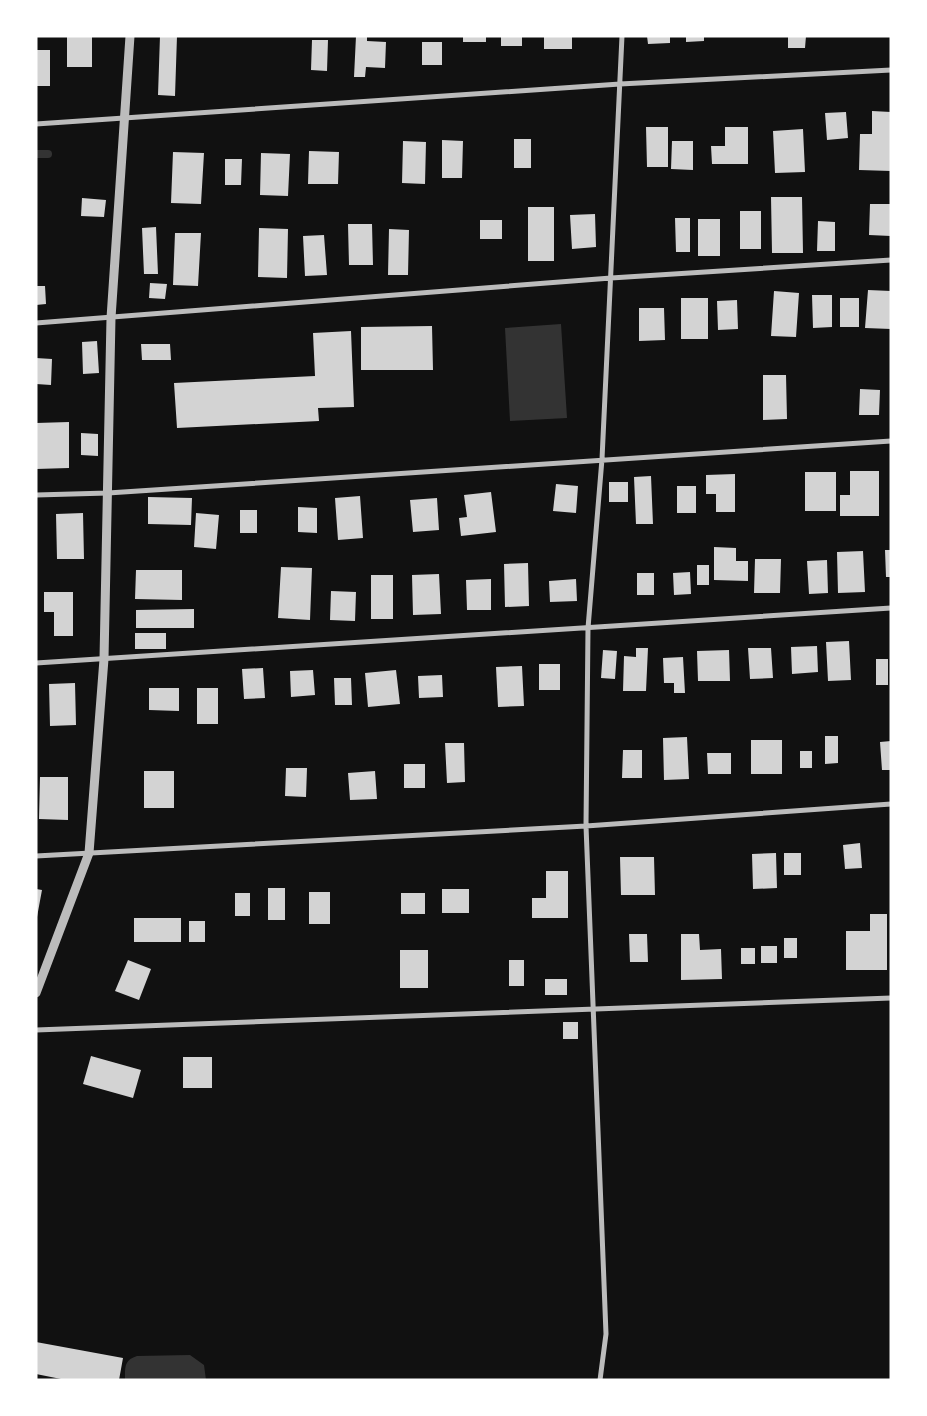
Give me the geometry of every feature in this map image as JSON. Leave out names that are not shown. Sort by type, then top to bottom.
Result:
[{"type":"street","points":[[36,993],[89,853],[104,659],[111,318],[130,36]]},
{"type":"street","points":[[600,1380],[606,1334],[586,826],[588,628],[602,459],[622,36]]},
{"type":"street","points":[[36,124],[620,84],[891,70]]},
{"type":"street","points":[[36,323],[611,278],[891,260]]},
{"type":"street","points":[[36,495],[108,493],[891,441]]},
{"type":"street","points":[[36,663],[891,608]]},
{"type":"street","points":[[36,856],[586,826],[891,804]]},
{"type":"street","points":[[36,1030],[593,1011],[891,998]]},
{"type":"shaded area","points":[[561,324],[567,418],[510,421],[505,328]]},
{"type":"shaded area","points":[[190,1355],[204,1365],[206,1380],[125,1380],[127,1362],[137,1356]]},
{"type":"building","points":[[67,36],[92,36],[92,67],[67,67]]},
{"type":"building","points":[[160,36],[177,36],[175,96],[158,95]]},
{"type":"building","points":[[356,36],[367,36],[367,41],[386,42],[385,68],[366,67],[365,77],[354,77]]},
{"type":"building","points":[[463,36],[486,36],[486,42],[463,42]]},
{"type":"building","points":[[501,36],[522,36],[522,46],[501,46]]},
{"type":"building","points":[[544,36],[572,36],[572,49],[544,49]]},
{"type":"building","points":[[647,36],[670,36],[670,43],[648,44]]},
{"type":"building","points":[[686,36],[704,36],[704,41],[686,42]]},
{"type":"building","points":[[788,36],[806,36],[805,48],[788,48]]},
{"type":"building","points":[[312,40],[328,40],[327,71],[311,70]]},
{"type":"building","points":[[422,42],[442,42],[442,65],[422,65]]},
{"type":"building","points":[[36,50],[50,50],[50,86],[36,86]]},
{"type":"building","points":[[872,111],[891,112],[891,171],[859,170],[860,134],[872,134]]},
{"type":"building","points":[[846,112],[848,138],[827,140],[825,113]]},
{"type":"building","points":[[646,127],[668,127],[668,167],[647,167]]},
{"type":"building","points":[[725,127],[748,127],[748,164],[712,164],[711,146],[725,146]]},
{"type":"building","points":[[803,129],[805,172],[775,173],[773,131]]},
{"type":"building","points":[[514,139],[531,139],[531,168],[514,168]]},
{"type":"building","points":[[442,140],[463,141],[462,178],[442,178]]},
{"type":"building","points":[[403,141],[426,142],[425,184],[402,183]]},
{"type":"building","points":[[672,141],[693,141],[693,170],[671,169]]},
{"type":"building","points":[[309,151],[339,152],[338,184],[308,184]]},
{"type":"building","points":[[173,152],[204,153],[201,204],[171,203]]},
{"type":"building","points":[[261,153],[290,154],[288,196],[260,195]]},
{"type":"building","points":[[225,159],[242,159],[241,185],[225,185]]},
{"type":"building","points":[[771,197],[802,197],[803,253],[772,253]]},
{"type":"building","points":[[82,198],[106,200],[104,217],[81,216]]},
{"type":"building","points":[[870,204],[891,204],[891,236],[869,235]]},
{"type":"building","points":[[528,207],[554,207],[554,261],[528,261]]},
{"type":"building","points":[[740,211],[761,211],[761,249],[740,249]]},
{"type":"building","points":[[595,214],[596,247],[572,249],[570,215]]},
{"type":"building","points":[[675,218],[690,218],[690,252],[676,252]]},
{"type":"building","points":[[698,219],[720,219],[720,256],[698,256]]},
{"type":"building","points":[[480,220],[502,220],[502,239],[480,239]]},
{"type":"building","points":[[818,221],[835,222],[835,251],[817,251]]},
{"type":"building","points":[[348,224],[372,224],[373,265],[349,265]]},
{"type":"building","points":[[156,227],[158,274],[144,274],[142,228]]},
{"type":"building","points":[[259,228],[288,229],[287,278],[258,277]]},
{"type":"building","points":[[389,229],[409,230],[408,275],[388,275]]},
{"type":"building","points":[[175,233],[201,233],[198,286],[173,285]]},
{"type":"building","points":[[324,235],[327,275],[305,276],[303,236]]},
{"type":"building","points":[[150,283],[167,284],[165,299],[149,298]]},
{"type":"building","points":[[36,286],[45,286],[46,304],[36,305]]},
{"type":"building","points":[[868,290],[891,291],[891,329],[865,328]]},
{"type":"building","points":[[774,291],[799,293],[796,337],[771,336]]},
{"type":"building","points":[[812,295],[832,295],[832,327],[813,328]]},
{"type":"building","points":[[681,298],[708,298],[708,339],[681,339]]},
{"type":"building","points":[[840,298],[859,298],[859,327],[840,327]]},
{"type":"building","points":[[737,300],[738,329],[718,330],[717,301]]},
{"type":"building","points":[[639,308],[664,308],[665,340],[639,341]]},
{"type":"building","points":[[432,326],[433,370],[361,370],[361,327]]},
{"type":"building","points":[[351,331],[354,407],[318,408],[319,421],[177,428],[174,383],[315,376],[313,333]]},
{"type":"building","points":[[97,341],[99,373],[83,374],[82,342]]},
{"type":"building","points":[[141,344],[170,344],[171,360],[142,360]]},
{"type":"building","points":[[36,358],[52,359],[51,385],[36,384]]},
{"type":"building","points":[[763,375],[786,375],[787,419],[763,420]]},
{"type":"building","points":[[860,389],[880,390],[879,415],[859,415]]},
{"type":"building","points":[[69,422],[69,468],[36,469],[36,423]]},
{"type":"building","points":[[81,433],[98,434],[98,456],[81,455]]},
{"type":"building","points":[[850,471],[879,471],[879,516],[840,516],[840,495],[850,495]]},
{"type":"building","points":[[805,472],[836,472],[836,511],[805,511]]},
{"type":"building","points":[[735,474],[735,512],[716,512],[716,494],[706,494],[706,475]]},
{"type":"building","points":[[651,476],[653,524],[636,524],[634,477]]},
{"type":"building","points":[[609,482],[628,482],[628,502],[609,502]]},
{"type":"building","points":[[556,484],[578,486],[576,513],[553,511]]},
{"type":"building","points":[[677,486],[696,486],[696,513],[677,513]]},
{"type":"building","points":[[491,492],[496,532],[461,536],[459,518],[467,517],[464,495]]},
{"type":"building","points":[[360,496],[363,538],[338,540],[335,498]]},
{"type":"building","points":[[148,497],[192,498],[191,525],[148,524]]},
{"type":"building","points":[[437,498],[439,530],[413,532],[410,500]]},
{"type":"building","points":[[298,507],[317,508],[317,533],[298,532]]},
{"type":"building","points":[[240,510],[257,510],[257,533],[240,533]]},
{"type":"building","points":[[83,513],[84,559],[57,559],[56,514]]},
{"type":"building","points":[[196,513],[219,515],[216,549],[194,547]]},
{"type":"building","points":[[714,547],[736,548],[736,561],[748,561],[748,581],[714,580]]},
{"type":"building","points":[[885,550],[891,550],[891,577],[886,577]]},
{"type":"building","points":[[863,551],[865,592],[838,593],[837,552]]},
{"type":"building","points":[[755,559],[781,559],[780,593],[754,593]]},
{"type":"building","points":[[827,560],[828,593],[809,594],[807,561]]},
{"type":"building","points":[[528,563],[529,606],[505,607],[504,564]]},
{"type":"building","points":[[697,565],[709,565],[709,585],[697,585]]},
{"type":"building","points":[[281,567],[312,568],[310,620],[278,618]]},
{"type":"building","points":[[136,570],[182,570],[182,600],[135,599]]},
{"type":"building","points":[[690,572],[691,594],[674,595],[673,573]]},
{"type":"building","points":[[637,573],[654,573],[654,595],[637,595]]},
{"type":"building","points":[[439,574],[441,614],[413,615],[412,575]]},
{"type":"building","points":[[371,575],[393,575],[393,619],[371,619]]},
{"type":"building","points":[[491,579],[491,610],[467,610],[466,580]]},
{"type":"building","points":[[576,579],[577,601],[550,602],[549,581]]},
{"type":"building","points":[[331,591],[356,592],[355,621],[330,620]]},
{"type":"building","points":[[44,592],[73,592],[73,636],[54,636],[54,612],[44,612]]},
{"type":"building","points":[[194,609],[194,628],[136,628],[136,610]]},
{"type":"building","points":[[135,633],[166,633],[166,649],[135,649]]},
{"type":"building","points":[[849,641],[851,680],[828,681],[826,642]]},
{"type":"building","points":[[817,646],[818,672],[792,674],[791,647]]},
{"type":"building","points":[[636,648],[648,648],[646,691],[623,691],[624,656],[636,657]]},
{"type":"building","points":[[748,648],[771,648],[773,678],[750,679]]},
{"type":"building","points":[[603,650],[617,651],[615,679],[601,678]]},
{"type":"building","points":[[729,650],[730,681],[698,681],[697,651]]},
{"type":"building","points":[[683,657],[685,693],[674,693],[674,683],[664,683],[663,658]]},
{"type":"building","points":[[876,659],[888,659],[888,685],[876,685]]},
{"type":"building","points":[[539,664],[560,664],[560,690],[539,690]]},
{"type":"building","points":[[522,666],[524,706],[498,707],[496,667]]},
{"type":"building","points":[[263,668],[265,698],[244,699],[242,669]]},
{"type":"building","points":[[313,670],[315,695],[291,697],[290,671]]},
{"type":"building","points":[[396,670],[400,704],[368,707],[365,673]]},
{"type":"building","points":[[442,675],[443,697],[419,698],[418,676]]},
{"type":"building","points":[[334,678],[351,678],[352,705],[335,705]]},
{"type":"building","points":[[75,683],[76,725],[50,726],[49,684]]},
{"type":"building","points":[[149,688],[179,688],[179,711],[149,710]]},
{"type":"building","points":[[197,688],[218,688],[218,724],[197,724]]},
{"type":"building","points":[[825,736],[838,736],[838,763],[825,764]]},
{"type":"building","points":[[687,737],[689,779],[664,780],[663,738]]},
{"type":"building","points":[[751,740],[782,740],[782,774],[751,774]]},
{"type":"building","points":[[891,741],[891,770],[882,770],[880,742]]},
{"type":"building","points":[[445,743],[464,743],[465,782],[447,783]]},
{"type":"building","points":[[623,750],[642,750],[642,778],[622,778]]},
{"type":"building","points":[[800,751],[812,751],[812,768],[800,768]]},
{"type":"building","points":[[707,753],[731,753],[731,774],[708,774]]},
{"type":"building","points":[[404,764],[425,764],[425,788],[404,788]]},
{"type":"building","points":[[286,768],[307,768],[306,797],[285,796]]},
{"type":"building","points":[[144,771],[174,771],[174,808],[144,808]]},
{"type":"building","points":[[375,771],[377,799],[350,800],[348,773]]},
{"type":"building","points":[[40,777],[68,777],[68,820],[39,819]]},
{"type":"building","points":[[860,843],[862,868],[845,869],[843,845]]},
{"type":"building","points":[[776,853],[777,888],[753,889],[752,854]]},
{"type":"building","points":[[784,853],[801,853],[801,875],[784,875]]},
{"type":"building","points":[[620,857],[654,857],[655,895],[621,895]]},
{"type":"building","points":[[546,871],[568,871],[568,918],[532,918],[532,898],[546,898]]},
{"type":"building","points":[[268,888],[285,888],[285,920],[268,920]]},
{"type":"building","points":[[36,889],[42,890],[37,917],[36,917]]},
{"type":"building","points":[[442,889],[469,889],[469,913],[442,913]]},
{"type":"building","points":[[309,892],[330,892],[330,924],[309,924]]},
{"type":"building","points":[[235,893],[250,893],[250,916],[235,916]]},
{"type":"building","points":[[401,893],[425,893],[425,914],[401,914]]},
{"type":"building","points":[[870,914],[887,914],[887,970],[846,970],[846,931],[870,931]]},
{"type":"building","points":[[134,918],[181,918],[181,942],[134,942]]},
{"type":"building","points":[[189,921],[205,921],[205,942],[189,942]]},
{"type":"building","points":[[629,934],[647,934],[648,962],[630,962]]},
{"type":"building","points":[[681,934],[699,934],[700,950],[721,949],[722,979],[681,980]]},
{"type":"building","points":[[784,938],[797,938],[797,958],[784,958]]},
{"type":"building","points":[[761,946],[777,946],[777,963],[761,963]]},
{"type":"building","points":[[741,948],[755,948],[755,964],[741,964]]},
{"type":"building","points":[[400,950],[428,950],[428,988],[400,988]]},
{"type":"building","points":[[128,960],[151,969],[139,1000],[115,991]]},
{"type":"building","points":[[509,960],[524,960],[524,986],[509,986]]},
{"type":"building","points":[[545,979],[567,979],[567,995],[545,995]]},
{"type":"building","points":[[563,1022],[578,1022],[578,1039],[563,1039]]},
{"type":"building","points":[[91,1056],[141,1070],[133,1098],[83,1084]]},
{"type":"building","points":[[183,1057],[212,1057],[212,1088],[183,1088]]},
{"type":"building","points":[[36,1342],[123,1358],[119,1380],[66,1380],[36,1374]]},
{"type":"waterway","points":[[36,154],[48,154]]}]
